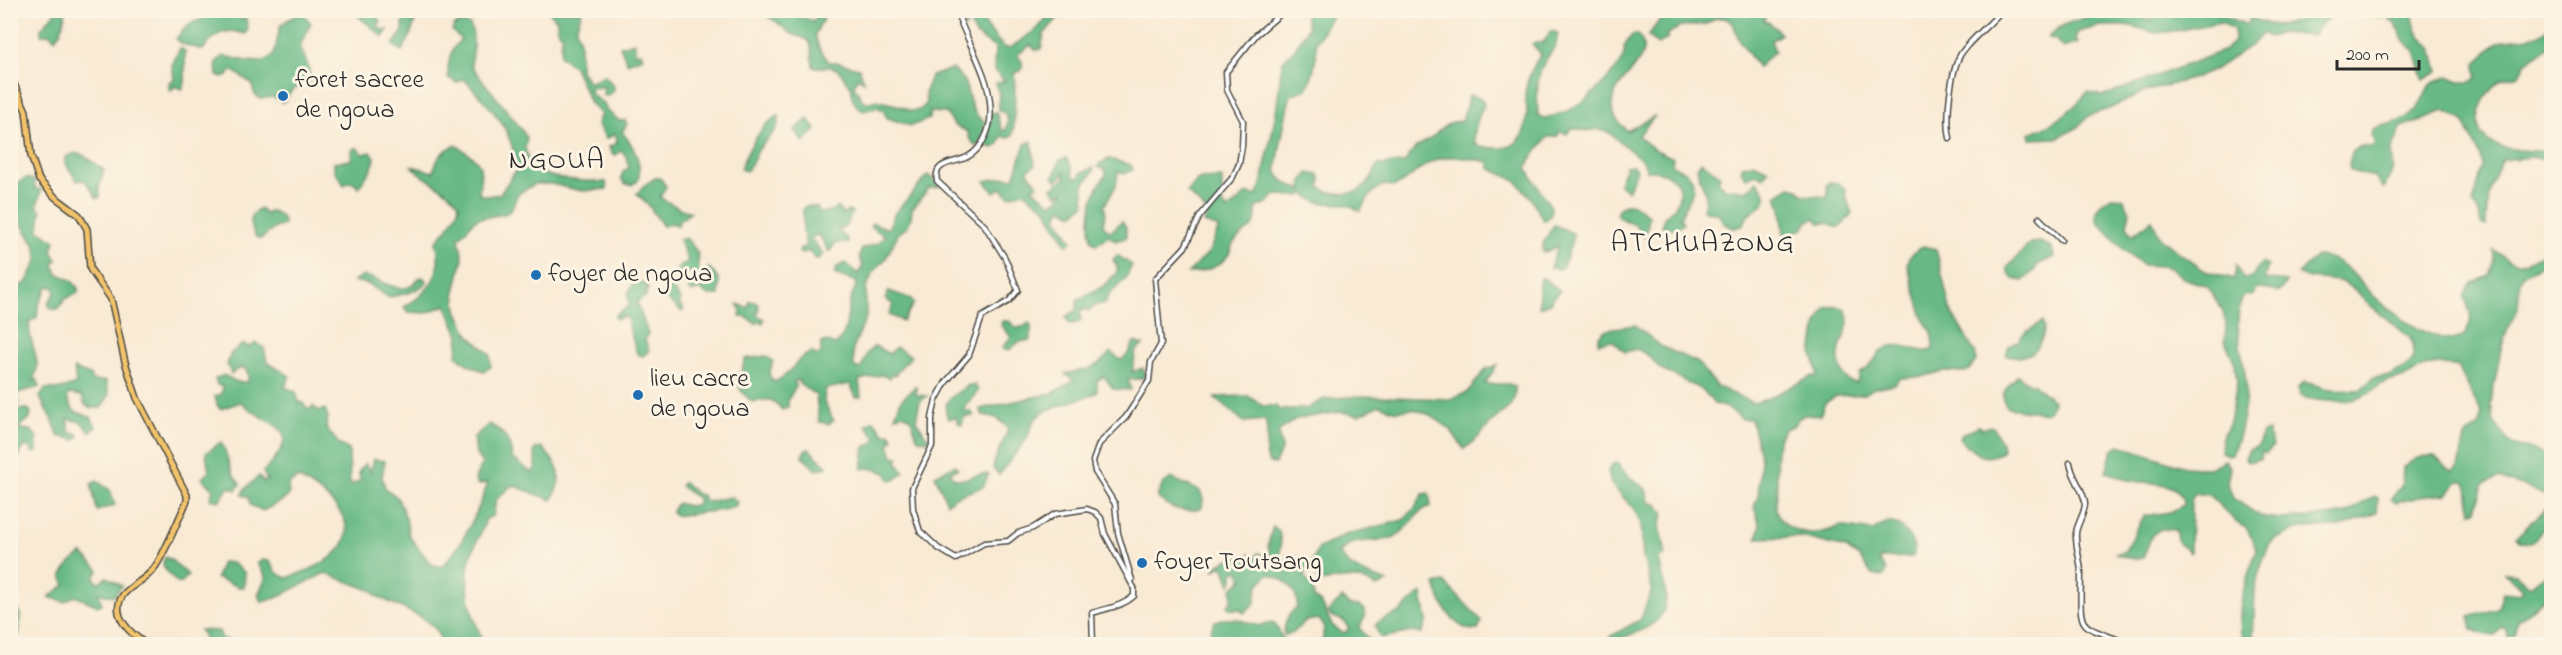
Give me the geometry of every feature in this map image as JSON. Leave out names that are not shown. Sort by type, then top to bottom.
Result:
[{"type":"main road","points":[[10,75],[26,111],[31,156],[39,180],[55,197],[79,215],[87,229],[90,270],[111,299],[125,362],[137,398],[187,495],[187,501],[157,564],[145,579],[124,593],[120,603],[122,623],[146,645]]},
{"type":"street","points":[[956,10],[986,81],[990,119],[984,140],[976,151],[964,159],[942,165],[937,172],[937,181],[985,226],[1005,258],[1018,290],[1009,301],[982,317],[969,355],[946,382],[936,400],[932,418],[932,446],[912,488],[915,518],[925,537],[956,559],[984,543],[1008,541],[1018,533],[1033,528],[1055,514],[1091,510],[1101,518],[1105,534],[1134,588]]},
{"type":"street","points":[[1093,645],[1092,613],[1109,610],[1129,601],[1134,596],[1134,588],[1118,533],[1115,504],[1095,472],[1094,456],[1099,444],[1126,417],[1149,381],[1151,362],[1161,344],[1155,279],[1185,247],[1200,216],[1233,177],[1239,164],[1243,121],[1227,90],[1226,72],[1256,35],[1285,10]]},
{"type":"street","points":[[1950,138],[1949,126],[1956,64],[1962,52],[2002,10]]},
{"type":"street","points":[[2039,218],[2061,240]]},
{"type":"street","points":[[2070,463],[2085,503],[2078,523],[2076,541],[2081,572],[2079,606],[2082,619],[2094,632],[2129,645]]},
{"type":"green space","points":[[1308,10],[1335,11],[1316,42],[1314,66],[1307,89],[1291,95],[1289,101],[1277,173],[1289,184],[1303,191],[1301,183],[1308,173],[1319,175],[1321,181],[1319,187],[1330,192],[1342,194],[1360,190],[1369,182],[1378,165],[1404,163],[1416,147],[1445,126],[1462,121],[1469,95],[1482,99],[1484,105],[1475,131],[1476,145],[1497,148],[1513,145],[1519,140],[1526,124],[1526,88],[1531,72],[1541,54],[1532,44],[1543,43],[1551,31],[1558,33],[1556,44],[1544,62],[1539,78],[1538,115],[1544,118],[1575,107],[1590,96],[1621,63],[1624,58],[1624,47],[1632,35],[1637,34],[1643,43],[1643,53],[1616,91],[1612,101],[1613,112],[1627,131],[1655,116],[1638,136],[1654,149],[1673,158],[1672,164],[1685,172],[1693,182],[1692,194],[1680,217],[1683,224],[1677,229],[1662,226],[1664,218],[1677,203],[1679,195],[1679,188],[1672,178],[1661,172],[1647,171],[1643,161],[1609,133],[1598,129],[1586,131],[1571,128],[1567,134],[1560,131],[1557,137],[1548,137],[1530,160],[1527,169],[1551,207],[1551,214],[1546,220],[1543,220],[1531,198],[1516,181],[1489,168],[1489,162],[1447,157],[1431,162],[1398,185],[1386,185],[1377,189],[1360,212],[1346,205],[1318,202],[1305,194],[1300,196],[1275,195],[1265,205],[1256,207],[1253,226],[1235,241],[1229,254],[1221,263],[1206,270],[1188,273],[1209,252],[1218,230],[1217,227],[1204,223],[1208,213],[1187,192],[1199,179],[1222,178],[1222,204],[1228,210],[1247,193],[1256,196],[1262,182],[1276,113],[1282,62],[1294,50],[1308,27],[1305,14]]},
{"type":"green space","points":[[1667,10],[1764,11],[1766,14],[1764,21],[1770,23],[1781,34],[1771,41],[1775,51],[1758,67],[1739,40],[1733,23],[1725,18],[1716,18],[1706,24],[1680,27],[1666,35],[1668,39],[1657,44],[1648,36]]},
{"type":"green space","points":[[56,11],[66,11],[61,31],[55,39],[49,34],[41,35],[41,29]]},
{"type":"green space","points":[[217,11],[235,11],[235,15],[241,19],[246,18],[248,30],[245,34],[232,31],[221,33],[203,50],[182,44],[176,39],[186,27]]},
{"type":"green space","points":[[352,11],[373,11],[381,22],[377,25],[382,30],[388,30],[383,37]]},
{"type":"green space","points":[[408,11],[417,11],[417,14],[410,37],[402,51],[393,45],[403,31],[403,22],[410,13]]},
{"type":"green space","points":[[548,11],[582,11],[576,29],[580,41],[580,69],[589,83],[604,75],[614,86],[614,90],[607,96],[603,96],[604,87],[590,88],[591,94],[605,105],[606,110],[620,121],[625,120],[627,124],[622,132],[634,149],[639,167],[638,181],[631,185],[625,184],[621,178],[623,172],[629,167],[626,156],[621,150],[616,155],[611,153],[609,147],[616,144],[615,134],[606,139],[597,124],[601,114],[590,103],[574,67],[560,56],[562,35],[557,30],[557,20]]},
{"type":"green space","points":[[758,11],[782,12],[813,21],[821,11],[827,11],[815,35],[819,48],[829,62],[859,68],[864,81],[858,77],[854,86],[863,101],[877,100],[901,106],[910,111],[920,110],[926,104],[925,91],[931,76],[951,69],[963,80],[973,110],[985,122],[982,139],[976,147],[969,138],[968,132],[954,125],[946,113],[930,112],[929,119],[911,126],[887,118],[883,110],[877,107],[863,111],[853,101],[852,87],[839,71],[832,67],[813,67],[811,46],[808,40],[790,33]]},
{"type":"green space","points":[[947,11],[977,11],[975,14],[1003,47],[1010,48],[1038,28],[1052,11],[1064,11],[1044,34],[1041,49],[1035,50],[1031,45],[1017,55],[1022,66],[1021,71],[1014,73],[1013,134],[1008,138],[1002,136],[998,146],[992,148],[984,144],[992,112],[997,114],[1002,130],[1006,130],[1008,120],[1005,113],[998,111],[999,94],[996,83],[1005,81],[994,71],[995,48],[976,35],[969,22],[965,28],[963,17],[952,16]]},
{"type":"green space","points":[[2095,11],[2122,11],[2149,20],[2186,11],[2214,11],[2247,25],[2249,17],[2268,24],[2285,25],[2322,11],[2383,11],[2383,17],[2352,13],[2334,16],[2319,26],[2313,36],[2280,33],[2269,38],[2263,33],[2253,44],[2217,68],[2194,78],[2144,92],[2109,109],[2090,115],[2075,129],[2056,138],[2031,139],[2030,133],[2062,116],[2088,92],[2103,96],[2225,50],[2234,41],[2234,29],[2221,22],[2156,33],[2131,26],[2101,26],[2078,32],[2075,38],[2078,43],[2063,48],[2055,39],[2048,38],[2061,27]]},
{"type":"green space","points":[[2386,11],[2412,11],[2417,32],[2432,47],[2438,72],[2424,80],[2415,51],[2404,41],[2396,25],[2387,17]]},
{"type":"green space","points":[[302,12],[311,23],[300,46],[308,66],[311,83],[302,82],[299,88],[293,89],[283,103],[273,97],[260,99],[254,93],[252,84],[232,70],[227,77],[217,76],[216,63],[223,56],[258,62],[270,58],[275,50],[281,24]]},
{"type":"green space","points":[[462,22],[470,25],[473,35],[471,65],[527,138],[525,147],[530,166],[557,178],[606,182],[607,189],[582,191],[551,184],[535,184],[518,194],[511,210],[505,214],[476,219],[459,238],[463,258],[455,292],[457,310],[469,335],[490,354],[491,367],[483,371],[467,364],[457,356],[459,335],[446,305],[426,313],[408,312],[404,307],[421,295],[433,280],[438,263],[436,242],[453,220],[459,204],[412,166],[433,172],[441,155],[456,145],[476,160],[481,176],[479,194],[487,196],[500,194],[517,169],[510,140],[499,119],[464,79],[456,83],[448,77],[450,57],[461,39],[452,31],[454,26]]},
{"type":"green space","points":[[2551,24],[2551,45],[2525,63],[2519,75],[2503,79],[2495,85],[2480,108],[2478,126],[2481,134],[2487,140],[2510,149],[2551,152],[2551,161],[2531,157],[2503,160],[2490,192],[2486,227],[2481,225],[2479,214],[2473,204],[2482,168],[2481,157],[2463,120],[2444,111],[2402,127],[2391,151],[2393,169],[2385,187],[2382,188],[2375,178],[2351,171],[2349,166],[2351,152],[2361,146],[2373,147],[2375,143],[2371,135],[2373,129],[2411,115],[2432,83],[2448,76],[2463,82],[2470,82],[2477,77],[2476,63],[2495,45],[2505,40],[2540,34]]},
{"type":"green space","points":[[635,42],[635,53],[641,52],[643,57],[627,63],[620,46]]},
{"type":"green space","points":[[180,48],[185,51],[185,83],[182,89],[175,86],[171,91],[169,82],[174,79],[172,65]]},
{"type":"green space","points":[[779,116],[775,131],[759,149],[752,163],[746,171],[740,169],[761,131]]},
{"type":"green space","points":[[808,119],[816,130],[803,142],[795,130]]},
{"type":"green space","points":[[1032,141],[1035,165],[1027,171],[1038,185],[1032,188],[1051,204],[1058,200],[1064,191],[1057,194],[1052,188],[1065,178],[1065,172],[1057,181],[1053,177],[1060,160],[1066,158],[1070,163],[1074,178],[1080,177],[1081,172],[1094,168],[1083,186],[1085,204],[1073,214],[1062,207],[1057,217],[1072,241],[1067,245],[1046,209],[1024,192],[1009,196],[1001,188],[994,192],[985,181],[1005,177],[1014,178],[1025,144]]},
{"type":"green space","points":[[356,147],[363,154],[371,152],[375,157],[371,170],[359,188],[355,183],[349,182],[344,185],[334,169],[334,162],[351,160],[352,150]]},
{"type":"green space","points":[[75,153],[83,155],[104,170],[99,186],[100,197],[97,198],[85,180],[77,181],[65,163],[66,157]]},
{"type":"green space","points":[[1109,159],[1131,165],[1133,170],[1125,174],[1118,172],[1116,186],[1104,206],[1106,212],[1103,224],[1108,231],[1113,230],[1122,221],[1126,227],[1126,238],[1115,241],[1109,236],[1096,245],[1091,240],[1092,206],[1097,189],[1106,175],[1105,169],[1098,167],[1100,163]]},
{"type":"green space","points":[[1701,162],[1720,175],[1718,182],[1725,188],[1746,191],[1757,181],[1764,190],[1766,199],[1764,202],[1740,226],[1732,228],[1723,221],[1719,214],[1703,210],[1705,191],[1697,167]]},
{"type":"green space","points":[[1754,163],[1768,170],[1763,178],[1756,174],[1746,178],[1741,171],[1742,166]]},
{"type":"green space","points":[[1632,165],[1637,170],[1628,191],[1619,183],[1626,166]]},
{"type":"green space","points":[[928,175],[939,184],[939,187],[929,188],[912,209],[907,227],[898,234],[886,258],[873,273],[866,289],[866,317],[853,349],[854,367],[861,369],[868,352],[875,346],[889,354],[896,347],[911,356],[896,375],[892,374],[890,378],[881,375],[859,380],[861,397],[856,397],[850,384],[825,389],[824,402],[834,421],[828,424],[819,422],[816,395],[802,386],[798,380],[794,381],[796,386],[788,400],[788,407],[782,410],[776,403],[769,400],[752,402],[742,392],[736,381],[740,377],[745,359],[766,356],[773,361],[769,375],[774,382],[806,355],[812,352],[817,356],[821,352],[821,344],[825,341],[836,345],[845,329],[849,304],[857,282],[834,274],[837,267],[845,263],[858,274],[863,266],[859,256],[862,249],[876,244],[885,236],[870,226],[873,223],[888,229],[895,213]]},
{"type":"green space","points":[[26,178],[35,180],[35,189],[42,189],[37,206],[41,211],[39,230],[55,241],[52,251],[57,260],[54,264],[57,273],[71,280],[78,288],[78,293],[65,299],[58,309],[51,309],[48,303],[55,293],[54,287],[47,287],[38,306],[37,318],[30,321],[37,366],[32,381],[37,379],[40,387],[17,393],[19,403],[15,410],[28,409],[31,412],[30,419],[18,429],[31,430],[37,437],[37,452],[33,453],[28,446],[24,447],[14,466],[10,465],[10,344],[13,345],[14,341],[11,332],[11,291],[26,283],[37,261],[36,247],[11,212],[11,187]]},
{"type":"green space","points":[[655,178],[660,178],[666,186],[660,198],[691,212],[679,221],[678,226],[672,223],[663,226],[637,194],[643,186]]},
{"type":"green space","points":[[1830,182],[1838,183],[1846,189],[1845,195],[1852,213],[1841,227],[1820,223],[1814,218],[1808,221],[1803,229],[1784,235],[1781,206],[1776,196],[1790,187],[1798,189],[1804,195],[1828,197],[1827,185]]},
{"type":"green space","points":[[2113,197],[2123,198],[2130,212],[2127,225],[2132,235],[2152,220],[2161,239],[2205,271],[2234,279],[2236,265],[2243,279],[2252,278],[2261,263],[2268,266],[2264,279],[2287,282],[2279,292],[2256,288],[2253,295],[2244,295],[2240,305],[2238,328],[2246,394],[2240,430],[2232,454],[2227,455],[2220,451],[2222,437],[2230,422],[2237,382],[2235,363],[2225,341],[2226,324],[2222,309],[2207,286],[2183,278],[2172,269],[2163,266],[2143,265],[2125,251],[2097,221],[2096,216],[2100,206]]},
{"type":"green space","points":[[1626,204],[1634,205],[1649,215],[1646,238],[1635,225],[1616,214],[1618,209]]},
{"type":"green space","points":[[817,207],[820,213],[837,207],[843,214],[848,211],[852,212],[847,225],[838,230],[848,240],[848,243],[836,243],[829,252],[819,235],[810,237],[823,254],[817,260],[808,251],[799,253],[800,248],[806,246],[803,232],[803,208]]},
{"type":"green space","points":[[260,208],[266,215],[269,211],[277,213],[284,225],[275,228],[261,239],[256,237],[250,224],[251,216]]},
{"type":"green space","points":[[1554,225],[1573,233],[1561,269],[1550,268],[1558,246],[1543,253],[1542,250],[1544,241]]},
{"type":"green space","points":[[686,238],[696,251],[699,258],[697,266],[702,273],[709,268],[719,279],[719,295],[707,295],[699,289],[692,292],[688,289],[689,284],[697,281],[693,272],[678,274],[677,269],[688,261],[679,240]]},
{"type":"green space","points":[[2040,242],[2052,248],[2054,257],[2037,265],[2023,281],[2013,279],[2008,272],[2008,267],[2030,243]]},
{"type":"green space","points":[[1923,246],[1936,249],[1950,309],[1976,355],[1976,361],[1969,370],[1964,372],[1944,371],[1921,377],[1899,378],[1895,384],[1874,388],[1865,394],[1836,396],[1825,403],[1820,415],[1803,415],[1793,426],[1784,429],[1778,444],[1776,510],[1790,527],[1798,531],[1815,533],[1839,526],[1873,531],[1888,522],[1899,526],[1908,535],[1913,546],[1913,557],[1881,558],[1879,560],[1886,570],[1885,575],[1881,577],[1872,575],[1860,558],[1846,548],[1801,537],[1757,538],[1760,525],[1754,507],[1758,496],[1761,459],[1751,419],[1742,419],[1728,408],[1714,404],[1704,391],[1659,368],[1649,356],[1637,349],[1625,352],[1612,340],[1598,343],[1599,336],[1604,331],[1635,325],[1662,347],[1697,362],[1716,386],[1753,403],[1813,376],[1818,376],[1812,353],[1817,324],[1826,308],[1837,306],[1845,309],[1848,318],[1839,350],[1841,369],[1848,381],[1857,383],[1860,373],[1865,371],[1886,348],[1897,345],[1923,351],[1933,349],[1932,332],[1924,321],[1907,264],[1909,257]]},
{"type":"green space","points":[[2493,249],[2510,261],[2522,263],[2551,249],[2551,260],[2524,274],[2520,281],[2518,309],[2501,349],[2490,408],[2492,407],[2493,420],[2509,443],[2551,456],[2551,497],[2499,478],[2483,484],[2476,511],[2471,512],[2468,486],[2464,481],[2458,481],[2447,494],[2419,497],[2396,503],[2391,499],[2402,485],[2403,467],[2410,461],[2435,456],[2447,469],[2453,471],[2458,468],[2465,438],[2478,426],[2482,414],[2458,367],[2442,364],[2430,365],[2403,378],[2386,382],[2357,399],[2332,401],[2300,396],[2298,388],[2304,382],[2330,389],[2360,390],[2373,378],[2391,375],[2406,367],[2413,359],[2413,344],[2409,337],[2365,301],[2356,290],[2340,281],[2309,278],[2298,274],[2317,256],[2333,259],[2346,267],[2376,298],[2399,317],[2426,332],[2452,339],[2463,337],[2469,326],[2470,313],[2464,296],[2472,283],[2489,276],[2494,260]]},
{"type":"green space","points":[[1117,255],[1132,265],[1126,278],[1109,295],[1105,304],[1098,304],[1089,311],[1084,309],[1080,312],[1081,320],[1070,324],[1065,317],[1077,310],[1077,300],[1102,287],[1117,273],[1117,266],[1113,260]]},
{"type":"green space","points":[[362,276],[399,288],[413,285],[423,277],[427,282],[414,291],[388,297],[368,284],[353,281]]},
{"type":"green space","points":[[1542,277],[1560,291],[1551,302],[1539,308],[1539,280]]},
{"type":"green space","points":[[639,281],[648,286],[646,296],[637,302],[648,334],[645,339],[649,351],[643,356],[637,354],[626,316],[616,319],[615,315],[629,306],[628,294],[633,283]]},
{"type":"green space","points":[[670,286],[681,300],[679,304],[684,309],[682,312],[662,295]]},
{"type":"green space","points":[[889,291],[911,299],[914,303],[903,321],[889,315],[893,304],[885,299]]},
{"type":"green space","points":[[750,301],[757,303],[759,307],[757,315],[764,319],[763,323],[759,321],[756,324],[746,317],[740,317],[741,311],[738,304],[748,308]]},
{"type":"green space","points":[[1002,321],[1009,321],[1016,328],[1029,323],[1031,340],[1019,342],[1008,351],[1002,348],[1011,337],[1001,325]]},
{"type":"green space","points":[[2042,322],[2043,334],[2033,353],[2019,357],[2006,355],[2009,346]]},
{"type":"green space","points":[[1134,342],[1143,345],[1136,351],[1132,372],[1143,368],[1145,375],[1143,378],[1128,380],[1131,390],[1113,389],[1104,376],[1097,381],[1097,393],[1045,411],[1034,420],[1026,440],[999,475],[993,468],[1008,428],[997,418],[983,415],[980,409],[1052,393],[1074,381],[1065,374],[1095,365],[1110,352],[1121,360],[1127,355]]},
{"type":"green space","points":[[256,343],[264,348],[267,362],[290,376],[285,387],[296,392],[299,403],[302,402],[308,410],[313,406],[319,411],[325,409],[328,417],[326,428],[339,444],[349,450],[350,485],[361,480],[358,473],[365,463],[370,472],[374,459],[385,461],[382,477],[385,488],[397,497],[406,518],[409,536],[431,564],[441,567],[448,560],[469,528],[480,503],[488,482],[478,485],[475,479],[482,463],[476,455],[474,437],[489,424],[506,438],[512,458],[532,473],[536,467],[534,450],[542,447],[557,466],[559,477],[552,500],[512,485],[496,500],[493,516],[486,519],[468,568],[469,597],[485,644],[443,644],[435,628],[421,617],[376,596],[373,591],[325,573],[276,598],[262,602],[258,595],[266,577],[257,563],[262,560],[269,561],[277,573],[287,578],[310,570],[330,558],[342,546],[346,535],[346,523],[332,502],[298,478],[288,485],[289,495],[284,500],[263,511],[250,505],[249,497],[242,495],[244,490],[259,476],[263,482],[267,480],[263,472],[283,445],[284,436],[273,424],[241,402],[220,409],[215,396],[221,394],[223,387],[217,385],[215,379],[224,375],[237,382],[248,382],[248,373],[244,368],[231,374],[227,364],[231,353],[243,344],[250,347]]},
{"type":"green space","points":[[1497,365],[1485,384],[1510,384],[1515,387],[1514,400],[1509,408],[1464,449],[1450,429],[1430,415],[1413,409],[1396,411],[1379,405],[1359,415],[1341,412],[1296,419],[1278,432],[1282,448],[1275,464],[1269,463],[1266,453],[1267,426],[1265,420],[1244,422],[1214,397],[1248,396],[1263,406],[1276,406],[1279,410],[1308,408],[1324,399],[1361,396],[1450,399],[1467,393],[1486,369]]},
{"type":"green space","points":[[74,369],[90,375],[92,381],[106,381],[109,395],[101,408],[90,408],[85,405],[82,396],[69,394],[67,398],[74,411],[91,417],[96,427],[90,432],[81,422],[68,419],[70,433],[77,433],[79,436],[76,440],[58,436],[40,397],[45,389],[61,389],[76,384]]},
{"type":"green space","points":[[2018,375],[2034,384],[2053,401],[2050,410],[2046,413],[2007,408],[2003,398],[2005,390]]},
{"type":"green space","points":[[969,385],[975,385],[978,391],[964,408],[973,416],[964,417],[962,425],[958,423],[956,417],[949,419],[946,408],[950,399]]},
{"type":"green space","points":[[915,387],[917,388],[916,395],[927,396],[920,401],[916,420],[926,436],[932,438],[931,441],[918,439],[910,418],[903,414],[895,416],[901,400]]},
{"type":"green space","points":[[874,420],[884,434],[890,433],[893,438],[889,444],[893,456],[899,457],[897,462],[904,472],[895,480],[890,480],[886,473],[880,471],[862,469],[865,447],[873,443],[876,438],[866,425]]},
{"type":"green space","points":[[1978,426],[1982,429],[1990,426],[1994,428],[2003,447],[2002,452],[1984,456],[1970,446],[1966,447],[1960,438],[1962,434]]},
{"type":"green space","points":[[2268,431],[2273,446],[2266,454],[2261,452],[2260,459],[2247,462],[2245,458],[2249,450],[2258,446],[2262,433]]},
{"type":"green space","points":[[221,442],[233,473],[240,484],[236,490],[229,487],[219,501],[210,499],[213,489],[202,478],[209,472],[206,453]]},
{"type":"green space","points":[[2119,445],[2185,467],[2209,468],[2225,460],[2230,468],[2227,483],[2233,498],[2260,516],[2280,519],[2346,513],[2374,496],[2378,498],[2377,513],[2340,527],[2301,528],[2276,539],[2269,545],[2255,590],[2253,644],[2243,644],[2240,608],[2248,574],[2257,550],[2247,529],[2233,519],[2209,495],[2195,493],[2191,501],[2190,553],[2178,543],[2175,530],[2161,529],[2152,535],[2143,558],[2134,559],[2116,554],[2125,551],[2144,516],[2171,512],[2183,505],[2182,497],[2172,487],[2133,481],[2106,472],[2112,451]]},
{"type":"green space","points":[[810,449],[827,467],[816,470],[802,456],[805,450]]},
{"type":"green space","points":[[1617,463],[1626,474],[1646,489],[1649,502],[1658,505],[1664,513],[1660,526],[1666,555],[1659,558],[1666,595],[1663,613],[1657,621],[1647,628],[1614,642],[1602,644],[1641,619],[1652,589],[1643,558],[1641,524],[1634,509],[1611,484],[1608,471],[1613,464]]},
{"type":"green space","points":[[955,465],[958,468],[950,473],[958,479],[989,474],[983,487],[955,497],[947,503],[935,475]]},
{"type":"green space","points":[[1171,478],[1200,491],[1203,499],[1202,508],[1178,509],[1167,505],[1157,497],[1163,484]]},
{"type":"green space","points":[[97,481],[110,490],[115,505],[97,511],[91,484]]},
{"type":"green space","points":[[684,482],[697,494],[702,495],[706,502],[731,497],[737,502],[735,507],[674,515],[672,511],[677,503],[689,506],[698,504],[698,499],[680,486]]},
{"type":"green space","points":[[1429,493],[1431,506],[1421,511],[1398,535],[1386,540],[1357,542],[1340,553],[1343,559],[1354,568],[1388,582],[1377,587],[1355,579],[1318,582],[1311,563],[1319,548],[1345,535],[1403,520],[1415,508],[1423,494]]},
{"type":"green space","points":[[2551,504],[2551,520],[2531,543],[2520,542],[2516,537]]},
{"type":"green space","points":[[1273,526],[1279,531],[1281,545],[1279,560],[1298,557],[1308,564],[1304,577],[1313,587],[1314,598],[1322,604],[1332,625],[1343,633],[1349,629],[1344,621],[1331,616],[1328,612],[1342,598],[1349,605],[1359,606],[1364,609],[1365,617],[1359,628],[1371,644],[1322,644],[1324,626],[1319,619],[1305,621],[1292,634],[1284,635],[1287,619],[1297,608],[1296,596],[1285,582],[1269,574],[1258,587],[1255,603],[1244,613],[1227,606],[1232,601],[1232,588],[1243,579],[1238,570],[1233,572],[1230,585],[1224,568],[1221,566],[1215,570],[1216,566],[1226,560],[1250,554],[1255,559],[1258,553],[1264,556],[1266,564],[1271,562],[1268,545]]},
{"type":"green space","points":[[82,553],[99,570],[94,577],[98,583],[107,577],[122,586],[114,596],[98,594],[102,604],[98,606],[75,596],[64,602],[49,597],[65,585],[62,575],[69,564]]},
{"type":"green space","points":[[165,557],[188,575],[181,583],[177,583],[164,568]]},
{"type":"green space","points":[[222,562],[232,563],[245,573],[244,587],[216,578]]},
{"type":"green space","points":[[2504,573],[2516,574],[2530,586],[2543,576],[2551,574],[2551,593],[2518,619],[2514,635],[2508,637],[2507,631],[2502,627],[2495,636],[2483,634],[2472,629],[2469,617],[2498,609],[2503,592],[2520,594],[2523,589]]},
{"type":"green space","points":[[1444,582],[1482,621],[1478,630],[1456,622],[1445,608],[1435,584]]},
{"type":"green space","points":[[1422,594],[1427,621],[1422,634],[1412,632],[1380,638],[1375,626],[1378,622],[1400,612]]},
{"type":"green space","points":[[10,596],[20,614],[19,634],[11,640]]},
{"type":"green space","points":[[1221,619],[1237,619],[1259,626],[1267,623],[1275,624],[1285,643],[1216,644],[1211,630],[1214,622]]},
{"type":"green space","points":[[200,630],[219,631],[222,639],[229,640],[232,644],[193,644],[195,641],[202,642],[205,639]]},
{"type":"place","name":"foret sacree de ngoua","points":[[283,96]]},
{"type":"place","name":"foyer de ngoua","points":[[536,275]]},
{"type":"place","name":"lieu cacre de ngoua","points":[[638,395]]},
{"type":"place","name":"foyer Toutsang","points":[[1142,563]]},
{"type":"district","name":"NGOUA","points":[[557,161]]},
{"type":"district","name":"ATCHUAZONG","points":[[1703,244]]}]
